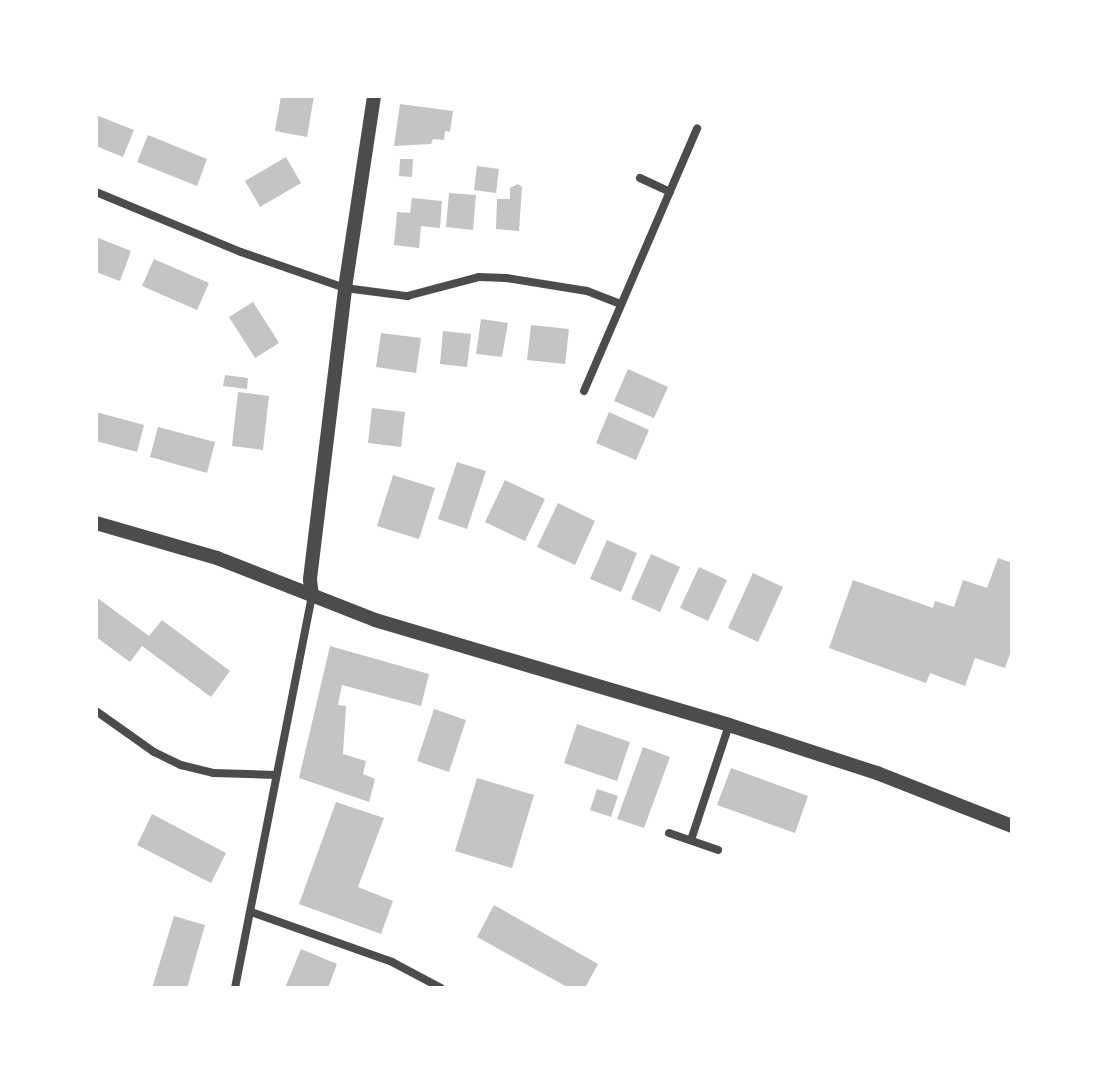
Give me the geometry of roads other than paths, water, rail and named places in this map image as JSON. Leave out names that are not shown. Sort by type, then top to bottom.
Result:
[{"type":"street","points":[[235,988],[312,596],[310,579],[345,288],[374,96]]},
{"type":"street","points":[[584,391],[697,128]]},
{"type":"street","points":[[640,178],[670,192]]},
{"type":"street","points":[[96,192],[241,252],[345,288],[407,296],[479,277],[506,278],[587,291],[621,304]]},
{"type":"street","points":[[96,523],[217,558],[375,620],[729,725],[877,773],[1012,826]]},
{"type":"street","points":[[96,711],[154,752],[181,765],[213,773],[275,775]]},
{"type":"street","points":[[691,840],[729,725]]},
{"type":"street","points":[[669,833],[718,850]]},
{"type":"street","points":[[251,912],[392,962],[441,988]]}]
